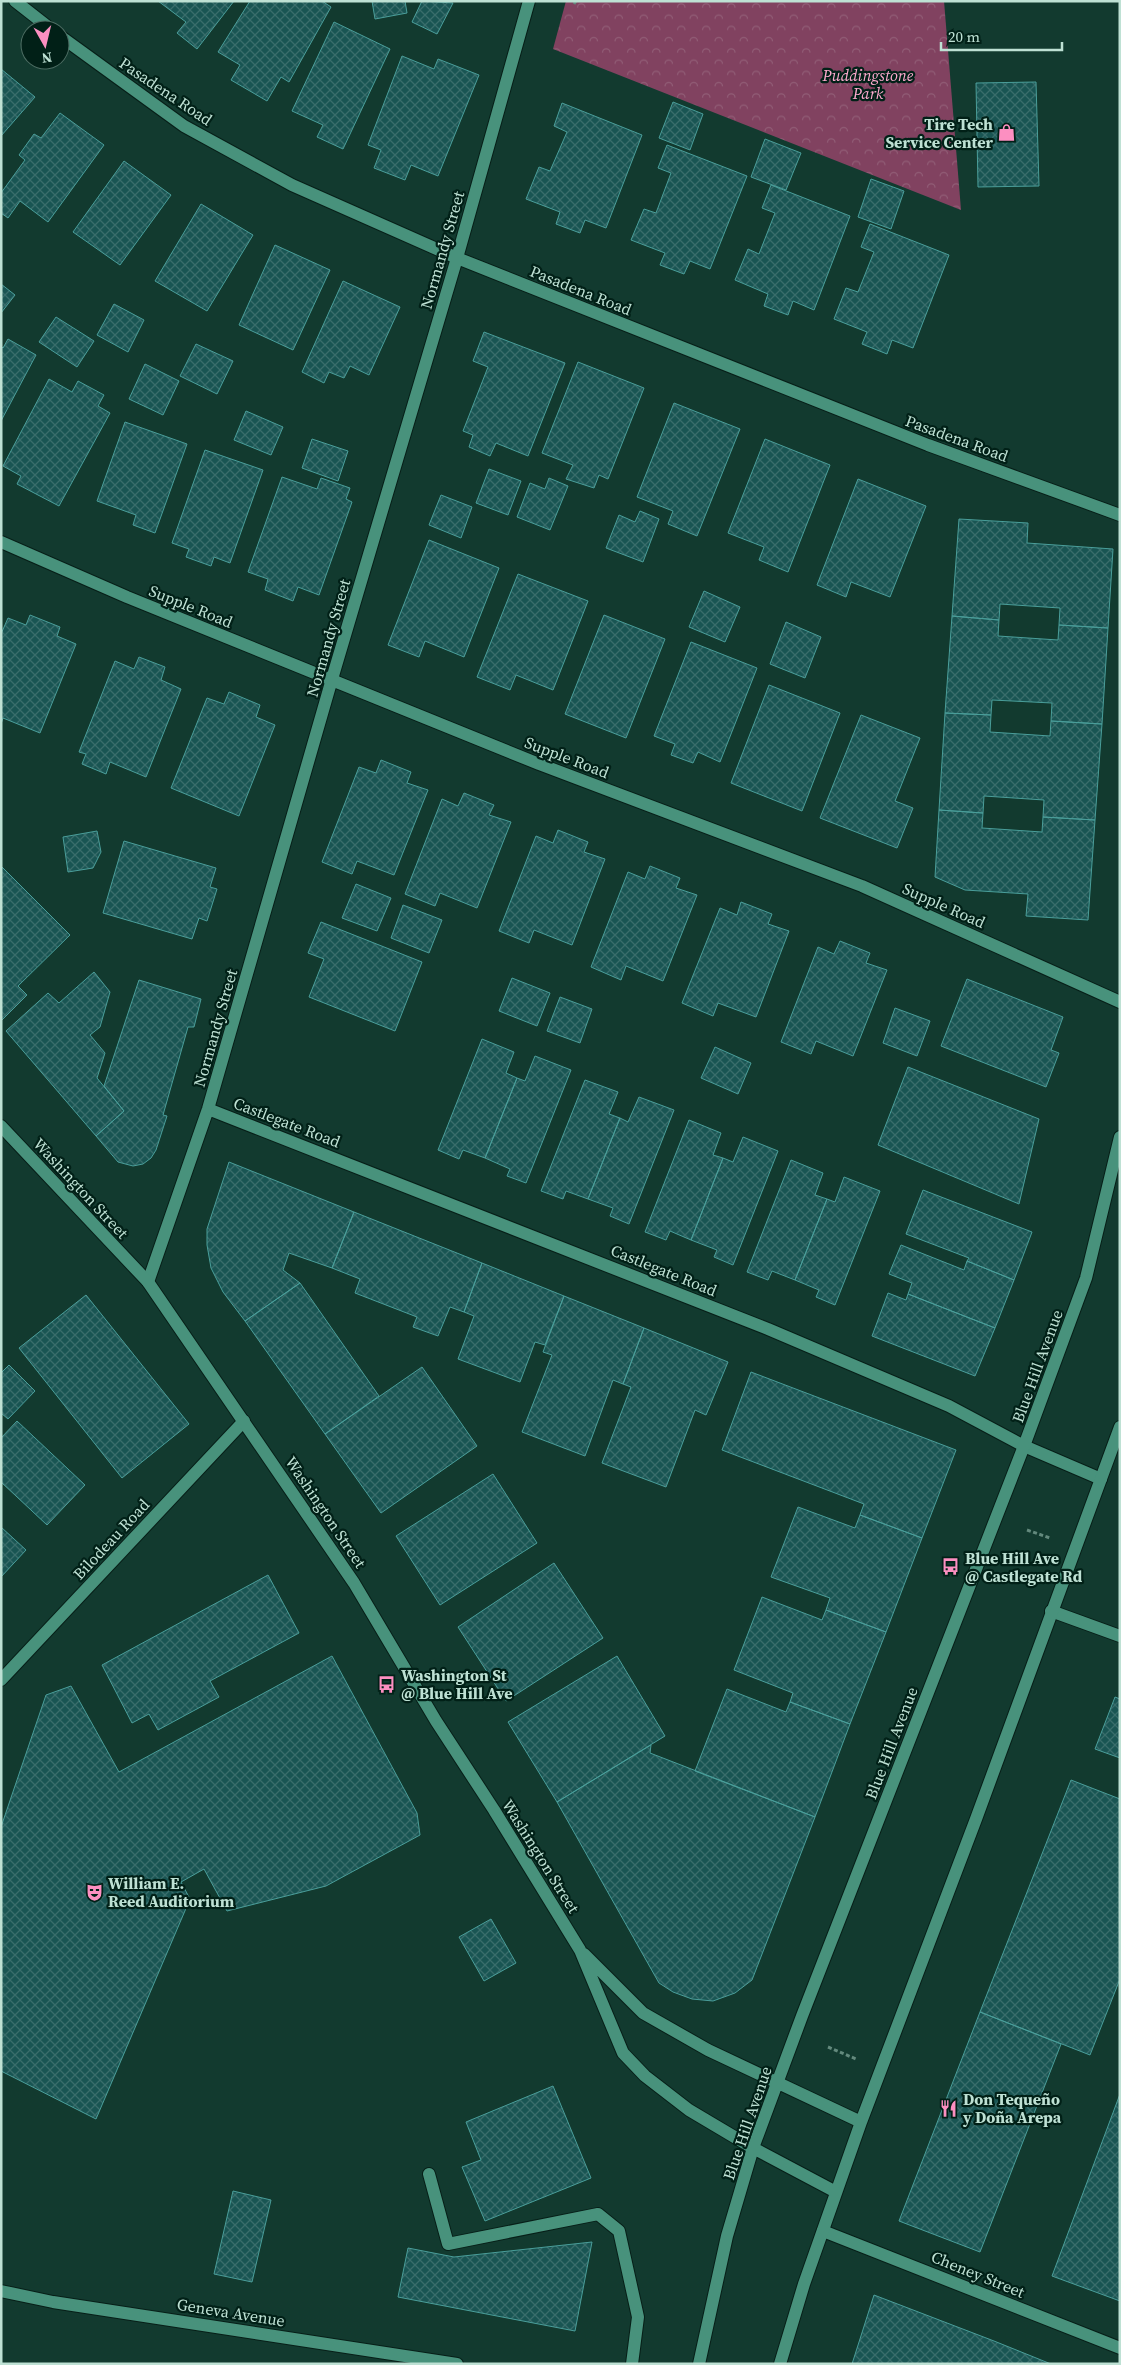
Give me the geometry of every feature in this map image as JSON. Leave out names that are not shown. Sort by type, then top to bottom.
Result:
[{"type":"street","points":[[15,1],[39,20]]},
{"type":"street","name":"Normandy Street","points":[[148,1282],[208,1109],[332,679],[457,258],[528,1]]},
{"type":"street","name":"Pasadena Road","points":[[70,43],[184,126],[292,184],[457,258],[928,446],[1120,515]]},
{"type":"street","name":"Supple Road","points":[[1,542],[127,598],[539,764],[862,886],[1120,1002]]},
{"type":"street","name":"Castlegate Road","points":[[208,1109],[768,1329],[949,1406],[1024,1446],[1101,1479]]},
{"type":"street","name":"Washington Street","points":[[1,1126],[148,1282],[354,1583],[436,1721],[494,1810],[580,1950],[624,2053],[645,2076],[689,2110],[753,2148],[836,2192]]},
{"type":"street","name":"Blue Hill Avenue","points":[[699,2364],[727,2236],[753,2148],[1024,1446],[1086,1278],[1120,1137]]},
{"type":"street","name":"Bilodeau Road","points":[[1,1680],[244,1421]]},
{"type":"street","points":[[780,2364],[861,2122],[976,1819],[1050,1611],[1120,1427]]},
{"type":"street","points":[[1050,1611],[1120,1636]]},
{"type":"street","name":"Washington Street","points":[[580,1950],[643,2013],[708,2050],[861,2122]]},
{"type":"street","points":[[429,2174],[448,2244],[598,2214],[619,2231],[638,2317],[632,2364]]},
{"type":"street","name":"Cheney Street","points":[[823,2231],[1120,2348]]},
{"type":"street","name":"Geneva Avenue","points":[[1,2291],[53,2302],[457,2364]]},
{"type":"path","points":[[1027,1530],[1052,1539]]},
{"type":"path","points":[[828,2047],[857,2059]]},
{"type":"green space","name":"Puddingstone Park","points":[[566,1],[944,1],[961,210],[553,49]]},
{"type":"building","points":[[158,1],[234,1],[197,49],[177,33],[186,22]]},
{"type":"building","points":[[250,1],[322,1],[331,7],[289,82],[281,77],[267,101],[231,80],[240,65],[218,52]]},
{"type":"building","points":[[372,1],[405,1],[407,13],[375,19]]},
{"type":"building","points":[[422,1],[453,3],[437,34],[412,22]]},
{"type":"building","points":[[334,22],[390,49],[343,149],[317,137],[323,125],[292,111]]},
{"type":"building","points":[[402,56],[434,69],[438,59],[479,75],[438,176],[411,165],[405,180],[374,168],[381,150],[368,145]]},
{"type":"building","points":[[1,69],[35,97],[1,136]]},
{"type":"building","points":[[1036,82],[1039,186],[978,187],[976,83]]},
{"type":"building","points":[[673,102],[703,114],[690,150],[659,138]]},
{"type":"building","points":[[562,103],[642,135],[606,228],[585,220],[580,233],[556,224],[560,212],[526,199],[539,167],[550,171],[567,132],[554,126]]},
{"type":"building","points":[[60,113],[104,145],[48,222],[20,201],[8,218],[1,213],[1,193],[25,160],[19,155],[34,134],[41,138]]},
{"type":"building","points":[[765,139],[801,153],[786,190],[751,177]]},
{"type":"building","points":[[667,145],[747,176],[710,269],[690,261],[684,274],[660,265],[665,253],[631,240],[644,209],[656,213],[671,173],[658,168]]},
{"type":"building","points":[[124,161],[171,195],[120,265],[73,232]]},
{"type":"building","points":[[871,179],[904,191],[891,229],[858,217]]},
{"type":"building","points":[[771,185],[850,216],[814,310],[793,301],[788,315],[764,306],[768,294],[735,280],[748,249],[759,254],[775,213],[762,208]]},
{"type":"building","points":[[201,204],[253,235],[207,311],[155,281]]},
{"type":"building","points":[[870,224],[949,255],[913,348],[892,340],[887,354],[862,344],[867,332],[834,319],[846,288],[858,292],[874,252],[861,247]]},
{"type":"building","points":[[275,245],[330,270],[293,350],[239,325]]},
{"type":"building","points":[[343,281],[400,307],[369,375],[350,366],[344,378],[329,372],[324,383],[302,372]]},
{"type":"building","points":[[1,284],[15,295],[1,313]]},
{"type":"building","points":[[114,304],[144,320],[128,352],[97,335]]},
{"type":"building","points":[[56,317],[94,341],[77,367],[39,342]]},
{"type":"building","points":[[484,332],[565,363],[528,456],[496,443],[490,456],[469,447],[473,435],[463,431],[488,367],[473,361]]},
{"type":"building","points":[[8,339],[36,355],[1,421],[1,346],[3,348]]},
{"type":"building","points":[[196,344],[233,361],[217,394],[180,376]]},
{"type":"building","points":[[578,362],[644,388],[608,479],[599,475],[594,488],[566,479],[573,465],[542,453]]},
{"type":"building","points":[[145,364],[179,381],[163,415],[129,399]]},
{"type":"building","points":[[49,379],[72,392],[78,381],[104,395],[98,406],[110,413],[59,506],[17,484],[21,476],[3,466]]},
{"type":"building","points":[[674,403],[740,429],[697,536],[668,524],[673,511],[637,497]]},
{"type":"building","points":[[246,411],[283,427],[271,455],[234,440]]},
{"type":"building","points":[[125,422],[187,444],[155,533],[133,525],[136,515],[97,501]]},
{"type":"building","points":[[312,439],[348,451],[338,481],[302,468]]},
{"type":"building","points":[[765,439],[830,465],[788,572],[759,560],[764,547],[728,533]]},
{"type":"building","points":[[205,450],[263,470],[230,563],[214,557],[211,566],[186,557],[189,549],[172,543]]},
{"type":"building","points":[[489,469],[521,481],[508,515],[476,503]]},
{"type":"building","points":[[282,477],[317,489],[321,478],[350,488],[346,499],[352,502],[319,595],[298,587],[293,601],[265,590],[268,579],[248,572]]},
{"type":"building","points":[[549,478],[568,486],[550,530],[517,517],[530,483],[545,489]]},
{"type":"building","points":[[858,479],[926,506],[890,597],[851,582],[846,597],[817,585]]},
{"type":"building","points":[[441,495],[472,507],[461,538],[429,525]]},
{"type":"building","points":[[640,511],[659,519],[643,562],[606,548],[619,515],[635,522]]},
{"type":"building","points":[[959,519],[1028,523],[1027,543],[1113,549],[1108,628],[1059,625],[1060,608],[1000,604],[999,620],[952,616]]},
{"type":"building","points":[[429,540],[499,568],[464,657],[425,641],[419,657],[388,645]]},
{"type":"building","points":[[518,574],[588,601],[553,690],[516,675],[510,690],[477,677]]},
{"type":"building","points":[[704,591],[740,607],[725,642],[689,627]]},
{"type":"building","points":[[30,615],[60,627],[57,636],[76,644],[40,733],[3,718],[1,724],[1,634],[8,618],[26,625]]},
{"type":"building","points":[[604,615],[665,639],[626,738],[565,714]]},
{"type":"building","points":[[952,616],[999,620],[998,636],[1058,640],[1059,625],[1108,628],[1102,724],[1051,721],[1052,703],[992,700],[991,715],[945,713]]},
{"type":"building","points":[[786,622],[821,637],[805,678],[770,664]]},
{"type":"building","points":[[691,642],[757,668],[720,762],[698,752],[693,763],[671,755],[675,744],[654,736]]},
{"type":"building","points":[[139,657],[165,667],[161,680],[181,689],[146,777],[110,762],[106,774],[82,764],[86,754],[79,752],[115,661],[134,669]]},
{"type":"building","points":[[769,685],[840,713],[802,811],[731,783]]},
{"type":"building","points":[[229,692],[260,705],[256,717],[275,725],[239,816],[171,788],[207,698],[224,704]]},
{"type":"building","points":[[945,713],[991,715],[990,732],[1050,736],[1051,721],[1102,724],[1095,820],[1043,817],[1044,800],[984,796],[983,813],[939,810]]},
{"type":"building","points":[[861,715],[920,738],[895,801],[913,808],[897,848],[820,818]]},
{"type":"building","points":[[381,760],[411,772],[407,783],[428,790],[394,875],[357,861],[352,874],[322,862],[359,767],[376,773]]},
{"type":"building","points":[[464,793],[494,805],[489,815],[511,822],[477,908],[440,893],[435,906],[405,894],[442,799],[458,806]]},
{"type":"building","points":[[939,810],[983,813],[982,828],[1042,832],[1043,817],[1095,820],[1088,920],[1026,916],[1028,894],[965,890],[935,877]]},
{"type":"building","points":[[558,830],[588,842],[584,852],[605,859],[572,945],[534,930],[529,943],[499,931],[536,836],[553,843]]},
{"type":"building","points":[[97,831],[101,852],[93,868],[68,872],[63,837]]},
{"type":"building","points":[[124,841],[216,868],[210,887],[217,889],[207,921],[199,918],[192,939],[103,913]]},
{"type":"building","points":[[1,866],[70,935],[18,986],[27,995],[1,1021]]},
{"type":"building","points":[[650,866],[680,878],[676,888],[697,895],[663,981],[626,966],[621,980],[591,967],[628,872],[645,879]]},
{"type":"building","points":[[356,884],[391,898],[377,931],[342,918]]},
{"type":"building","points":[[741,902],[772,914],[768,924],[789,931],[756,1017],[718,1003],[713,1016],[682,1003],[720,908],[737,915]]},
{"type":"building","points":[[403,905],[442,920],[429,953],[391,938]]},
{"type":"building","points":[[321,922],[422,962],[395,1031],[309,997],[324,959],[308,953]]},
{"type":"building","points":[[840,941],[870,953],[866,963],[887,970],[853,1056],[816,1041],[811,1054],[781,1042],[818,947],[834,954]]},
{"type":"building","points":[[94,972],[110,992],[100,1027],[90,1035],[105,1053],[97,1078],[124,1111],[96,1136],[6,1031],[48,993],[59,1003]]},
{"type":"building","points":[[512,978],[550,993],[537,1026],[499,1011]]},
{"type":"building","points":[[967,979],[1063,1017],[1051,1050],[1059,1053],[1046,1087],[941,1046]]},
{"type":"building","points":[[139,980],[201,999],[194,1027],[188,1027],[163,1115],[167,1116],[156,1150],[151,1158],[143,1164],[133,1166],[118,1162],[96,1136],[124,1111],[104,1086]]},
{"type":"building","points":[[560,997],[592,1009],[580,1043],[547,1031]]},
{"type":"building","points":[[895,1008],[930,1021],[917,1056],[883,1043]]},
{"type":"building","points":[[482,1039],[514,1052],[506,1073],[517,1078],[485,1158],[463,1150],[459,1159],[438,1150]]},
{"type":"building","points":[[715,1047],[751,1063],[738,1094],[701,1078]]},
{"type":"building","points":[[535,1056],[571,1070],[526,1183],[507,1176],[510,1169],[485,1158],[517,1078],[525,1081]]},
{"type":"building","points":[[908,1067],[1039,1119],[1019,1204],[878,1145]]},
{"type":"building","points":[[585,1080],[618,1092],[609,1114],[620,1118],[588,1199],[566,1191],[563,1199],[541,1191]]},
{"type":"building","points":[[639,1097],[674,1110],[629,1224],[610,1216],[613,1208],[588,1199],[620,1118],[628,1122]]},
{"type":"building","points":[[689,1120],[721,1133],[713,1155],[723,1158],[691,1240],[670,1231],[666,1240],[645,1232]]},
{"type":"building","points":[[743,1137],[778,1151],[733,1265],[714,1257],[717,1250],[691,1240],[723,1158],[733,1162]]},
{"type":"building","points":[[791,1160],[823,1173],[815,1195],[827,1199],[795,1280],[772,1271],[768,1280],[747,1272]]},
{"type":"building","points":[[229,1162],[354,1212],[332,1268],[289,1253],[283,1270],[300,1283],[245,1321],[223,1292],[211,1268],[207,1245],[207,1229]]},
{"type":"building","points":[[844,1177],[880,1191],[835,1305],[816,1297],[819,1290],[795,1280],[827,1199],[835,1202]]},
{"type":"building","points":[[923,1190],[1032,1232],[1014,1280],[967,1261],[969,1258],[906,1234]]},
{"type":"building","points":[[354,1212],[482,1263],[464,1312],[450,1307],[438,1336],[413,1327],[417,1317],[355,1293],[360,1279],[332,1268]]},
{"type":"building","points":[[901,1245],[964,1270],[967,1261],[1014,1280],[995,1328],[908,1294],[912,1283],[889,1274]]},
{"type":"building","points":[[482,1263],[564,1296],[545,1345],[535,1342],[520,1382],[458,1359],[474,1316],[464,1312]]},
{"type":"building","points":[[300,1283],[379,1396],[325,1434],[245,1321]]},
{"type":"building","points":[[888,1293],[906,1300],[908,1294],[995,1328],[975,1376],[872,1336]]},
{"type":"building","points":[[86,1295],[189,1424],[122,1478],[19,1348]]},
{"type":"building","points":[[564,1296],[644,1328],[623,1384],[613,1380],[585,1456],[522,1432],[552,1355],[543,1352]]},
{"type":"building","points":[[644,1328],[728,1362],[706,1415],[695,1410],[666,1487],[602,1463],[631,1387],[623,1384]]},
{"type":"building","points":[[9,1365],[35,1391],[8,1419],[1,1413],[1,1373]]},
{"type":"building","points":[[422,1367],[477,1446],[381,1513],[325,1434]]},
{"type":"building","points":[[751,1372],[956,1450],[922,1538],[860,1515],[864,1504],[722,1450]]},
{"type":"building","points":[[17,1421],[85,1485],[47,1525],[1,1482],[1,1438]]},
{"type":"building","points":[[493,1474],[537,1543],[440,1605],[396,1536]]},
{"type":"building","points":[[798,1507],[855,1528],[860,1515],[922,1538],[886,1632],[826,1610],[830,1598],[771,1577]]},
{"type":"building","points":[[1,1527],[26,1550],[1,1577]]},
{"type":"building","points":[[554,1563],[603,1638],[506,1701],[458,1627]]},
{"type":"building","points":[[268,1575],[299,1633],[210,1681],[219,1697],[158,1730],[149,1714],[132,1723],[102,1665]]},
{"type":"building","points":[[762,1597],[822,1620],[826,1610],[886,1632],[850,1724],[790,1702],[793,1693],[734,1670]]},
{"type":"building","name":"William E. Reed Auditorium","points":[[332,1656],[417,1813],[420,1835],[326,1886],[227,1911],[204,1869],[181,1882],[190,1899],[96,2119],[1,2071],[1,1827],[46,1695],[71,1686],[119,1772]]},
{"type":"building","points":[[617,1656],[665,1736],[557,1802],[508,1722]]},
{"type":"building","points":[[727,1689],[786,1712],[790,1702],[850,1724],[815,1817],[695,1771]]},
{"type":"building","points":[[1115,1697],[1120,1699],[1120,1758],[1095,1749]]},
{"type":"building","points":[[651,1745],[650,1753],[815,1817],[752,1980],[735,1993],[713,2001],[692,1999],[673,1992],[659,1983],[557,1802]]},
{"type":"building","points":[[1071,1780],[1120,1799],[1120,1979],[1090,2055],[980,2012]]},
{"type":"building","points":[[491,1919],[516,1963],[484,1981],[459,1937]]},
{"type":"building","points":[[980,2012],[1061,2044],[980,2252],[899,2221]]},
{"type":"building","points":[[553,2086],[591,2178],[485,2221],[462,2167],[481,2160],[466,2122]]},
{"type":"building","points":[[1120,2094],[1120,2301],[1052,2276]]},
{"type":"building","points":[[233,2191],[271,2200],[252,2282],[214,2274]]},
{"type":"building","points":[[592,2242],[575,2331],[398,2297],[408,2248],[454,2257]]},
{"type":"building","points":[[874,2295],[994,2341],[1051,2364],[852,2364]]},
{"type":"place","name":"Tire Tech Service Center","points":[[1007,133]]},
{"type":"place","name":"Blue Hill Ave @ Castlegate Rd","points":[[951,1567]]},
{"type":"place","name":"Washington St @ Blue Hill Ave","points":[[387,1684]]},
{"type":"place","name":"William E. Reed Auditorium","points":[[94,1892]]},
{"type":"place","name":"Don Tequeño y Doña Arepa","points":[[949,2108]]}]
